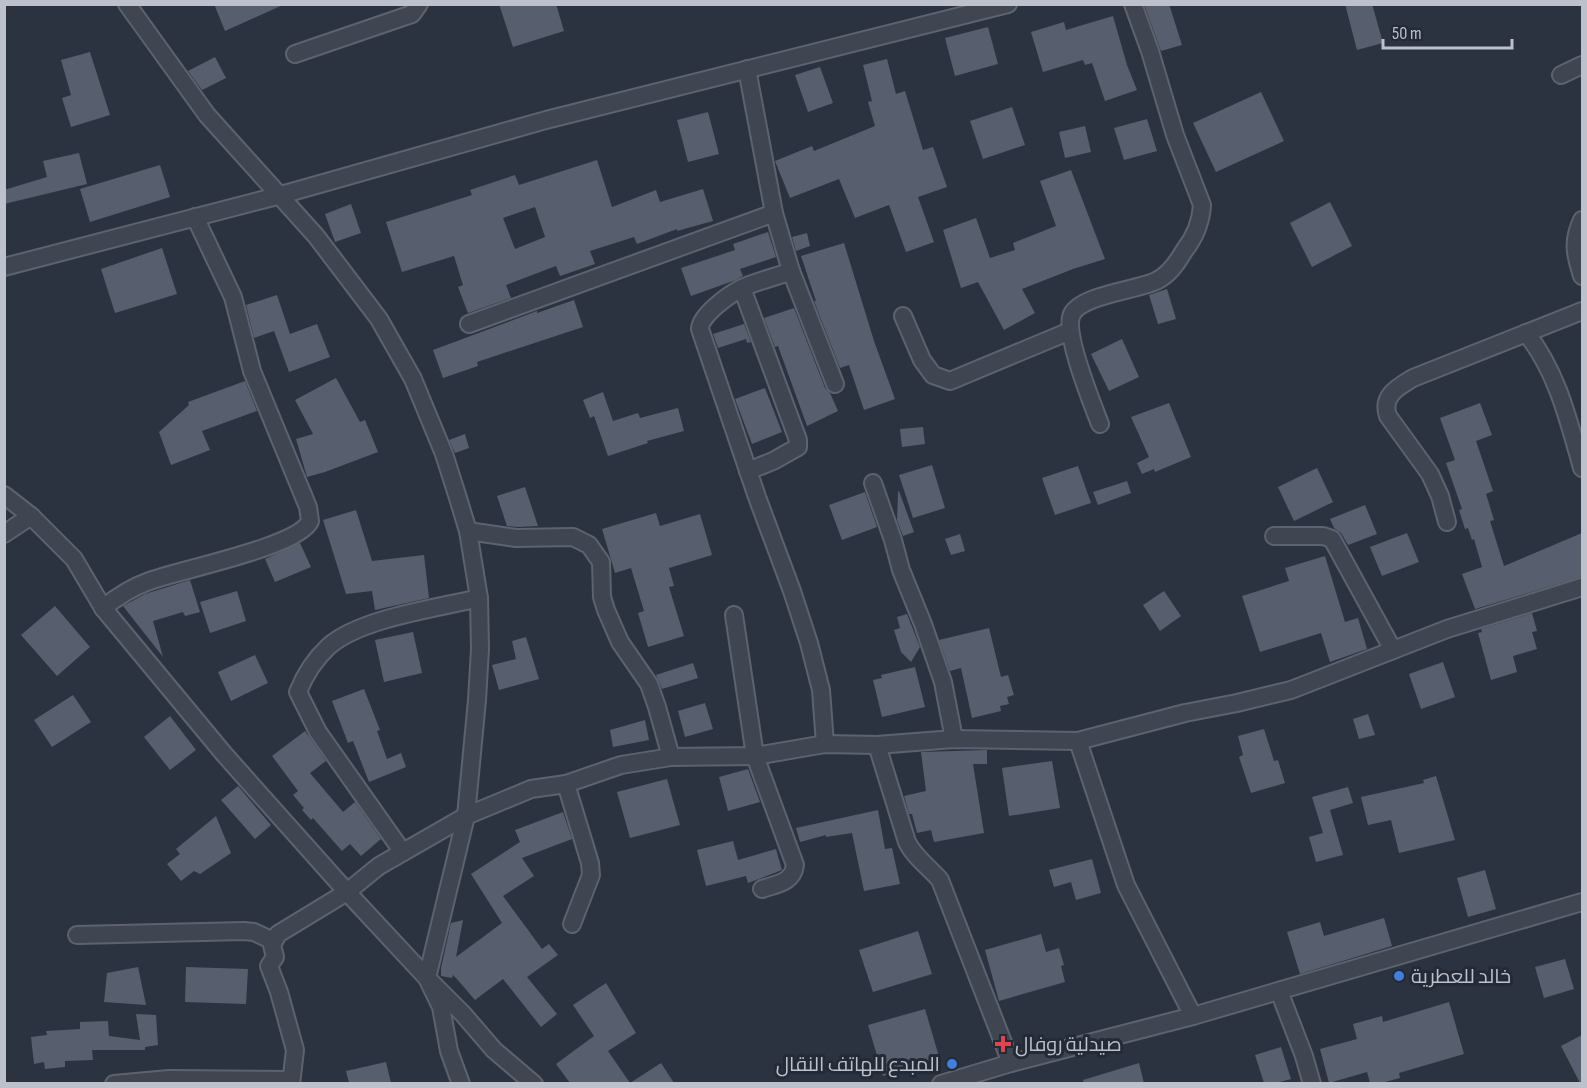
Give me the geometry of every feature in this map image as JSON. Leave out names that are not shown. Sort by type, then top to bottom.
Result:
[{"type":"street","points":[[127,4],[207,116],[241,155],[281,195],[360,292],[413,379],[444,454],[468,531],[479,598],[480,649],[477,700],[466,816],[427,978],[441,1007],[449,1051],[461,1083]]},
{"type":"street","points":[[295,54],[412,14],[419,4]]},
{"type":"street","points":[[1100,424],[1077,360],[1070,331],[1072,315],[1078,308],[1104,295],[1155,281],[1164,276],[1174,267],[1189,245],[1202,217],[1202,205],[1174,135],[1150,51],[1133,4]]},
{"type":"street","points":[[4,267],[281,195],[546,120],[1003,5]]},
{"type":"street","points":[[1561,75],[1582,65]]},
{"type":"street","points":[[747,69],[774,213],[792,272],[835,384]]},
{"type":"street","points":[[469,324],[774,213]]},
{"type":"street","points":[[103,608],[122,593],[149,581],[260,549],[304,530],[310,521],[308,507],[252,371],[233,297],[195,217]]},
{"type":"street","points":[[1582,220],[1574,247],[1582,276]]},
{"type":"street","points":[[792,272],[742,288],[705,317],[700,323],[700,329],[792,591],[815,665],[821,690],[825,744]]},
{"type":"street","points":[[742,288],[798,440],[798,447],[773,461],[748,471]]},
{"type":"street","points":[[1447,522],[1440,496],[1430,474],[1388,416],[1386,410],[1388,398],[1400,385],[1413,378],[1582,311]]},
{"type":"street","points":[[903,316],[922,360],[933,375],[950,381],[1070,331]]},
{"type":"street","points":[[1526,333],[1539,350],[1549,370],[1566,412],[1582,468]]},
{"type":"street","points":[[873,483],[893,540],[900,570],[923,624],[943,682],[954,739]]},
{"type":"street","points":[[4,495],[31,516],[74,559],[103,608],[224,754],[347,892],[464,1014],[494,1050],[534,1083]]},
{"type":"street","points":[[4,534],[31,516]]},
{"type":"street","points":[[468,531],[516,538],[573,537],[590,544],[601,562],[602,597],[606,610],[620,642],[649,684],[670,757]]},
{"type":"street","points":[[1274,536],[1323,536],[1332,539],[1394,650]]},
{"type":"street","points":[[114,1083],[291,1082],[295,1050],[279,992],[269,966],[275,957],[272,948],[273,941],[287,928],[347,892],[402,851],[466,816],[531,789],[566,784],[621,765],[670,757],[755,756],[825,744],[877,745],[954,739],[1078,741],[1185,713],[1291,690],[1448,629],[1582,587]]},
{"type":"street","points":[[402,851],[318,732],[298,692],[305,675],[314,663],[329,646],[340,638],[405,615],[479,598]]},
{"type":"street","points":[[734,615],[755,756],[795,865],[794,872],[788,880],[762,889]]},
{"type":"street","points":[[1078,741],[1126,885],[1193,1016]]},
{"type":"street","points":[[877,745],[907,842],[912,853],[940,880],[1011,1063]]},
{"type":"street","points":[[566,784],[590,863],[591,875],[572,924]]},
{"type":"street","points":[[941,1083],[1193,1016],[1582,902]]},
{"type":"street","points":[[77,935],[244,931],[254,932],[273,941]]},
{"type":"street","points":[[1279,991],[1312,1083]]},
{"type":"building","points":[[214,4],[285,4],[225,31]]},
{"type":"building","points":[[499,4],[556,4],[564,31],[513,47]]},
{"type":"building","points":[[1144,4],[1169,4],[1182,45],[1161,51]]},
{"type":"building","points":[[1345,4],[1372,4],[1383,43],[1357,50]]},
{"type":"building","points":[[1113,16],[1137,90],[1105,101],[1092,63],[1085,65],[1083,60],[1043,72],[1031,32],[1064,22],[1066,30]]},
{"type":"building","points":[[988,27],[998,64],[955,76],[945,38]]},
{"type":"building","points":[[90,52],[110,115],[71,127],[62,98],[71,95],[61,60]]},
{"type":"building","points":[[215,57],[226,78],[202,90],[188,71]]},
{"type":"building","points":[[887,59],[896,94],[905,91],[923,150],[933,147],[947,187],[918,197],[934,242],[906,252],[889,205],[855,218],[839,179],[790,198],[775,161],[812,146],[814,151],[875,126],[868,102],[872,101],[863,65]]},
{"type":"building","points":[[820,67],[833,103],[808,112],[795,75]]},
{"type":"building","points":[[1261,92],[1284,141],[1216,172],[1193,123]]},
{"type":"building","points":[[1012,107],[1025,145],[983,159],[970,121]]},
{"type":"building","points":[[708,112],[719,154],[688,162],[677,120]]},
{"type":"building","points":[[1147,119],[1157,151],[1124,160],[1114,128]]},
{"type":"building","points":[[1085,126],[1091,152],[1065,158],[1059,132]]},
{"type":"building","points":[[79,153],[87,184],[4,204],[4,190],[47,177],[43,161]]},
{"type":"building","points":[[597,160],[612,207],[656,190],[660,202],[703,189],[713,221],[677,231],[677,229],[637,244],[634,237],[590,251],[595,264],[560,276],[556,266],[506,285],[511,298],[468,313],[458,287],[463,285],[454,256],[402,272],[386,222],[472,195],[470,190],[515,175],[519,185]],"holes":[[[535,207],[545,237],[515,249],[503,218]]]},
{"type":"building","points":[[160,165],[170,197],[90,222],[80,189]]},
{"type":"building","points":[[1071,170],[1105,259],[1022,289],[1035,313],[1004,330],[978,282],[961,288],[943,230],[976,218],[990,258],[1015,250],[1013,243],[1056,226],[1040,181]]},
{"type":"building","points":[[1330,202],[1352,246],[1312,267],[1290,223]]},
{"type":"building","points":[[351,204],[361,233],[335,242],[325,214]]},
{"type":"building","points":[[768,232],[776,257],[740,269],[743,276],[691,296],[681,268],[735,250],[733,244]]},
{"type":"building","points":[[807,233],[810,246],[796,251],[792,237]]},
{"type":"building","points":[[844,243],[874,341],[895,399],[864,410],[849,365],[840,368],[814,301],[816,301],[801,256]]},
{"type":"building","points":[[162,248],[177,294],[115,313],[101,269]]},
{"type":"building","points":[[1167,289],[1176,319],[1158,324],[1149,295]]},
{"type":"building","points":[[277,295],[290,334],[317,324],[330,357],[289,372],[274,331],[254,338],[246,305]]},
{"type":"building","points":[[574,300],[583,327],[477,362],[478,366],[443,378],[433,350],[537,311],[537,313]]},
{"type":"building","points":[[794,308],[825,388],[830,393],[838,411],[807,426],[778,346],[775,347],[764,318]]},
{"type":"building","points":[[744,324],[751,342],[747,343],[746,339],[718,348],[713,334]]},
{"type":"building","points":[[1122,339],[1139,377],[1109,391],[1091,354]]},
{"type":"building","points":[[336,378],[360,422],[365,420],[378,452],[307,477],[296,439],[313,434],[295,400]]},
{"type":"building","points":[[245,381],[257,411],[202,431],[210,450],[171,465],[159,432],[189,405],[188,402]]},
{"type":"building","points":[[765,388],[782,432],[752,444],[735,399]]},
{"type":"building","points":[[603,392],[613,421],[638,413],[640,418],[678,408],[684,431],[647,441],[648,443],[608,456],[594,416],[590,418],[583,400]]},
{"type":"building","points":[[1169,403],[1191,457],[1155,472],[1154,469],[1142,474],[1137,463],[1149,457],[1131,417]]},
{"type":"building","points":[[1480,403],[1492,435],[1476,441],[1493,491],[1486,494],[1494,520],[1490,521],[1504,566],[1582,533],[1582,577],[1475,609],[1462,574],[1482,567],[1474,539],[1472,540],[1468,528],[1465,529],[1459,510],[1462,509],[1446,463],[1455,460],[1440,418]]},
{"type":"building","points":[[923,427],[925,444],[902,447],[900,429]]},
{"type":"building","points":[[465,434],[469,448],[455,453],[449,440]]},
{"type":"building","points":[[932,465],[945,508],[913,518],[899,475]]},
{"type":"building","points":[[1078,466],[1091,503],[1055,515],[1042,478]]},
{"type":"building","points":[[1317,468],[1333,502],[1294,521],[1278,487]]},
{"type":"building","points":[[1127,481],[1131,493],[1098,505],[1093,492]]},
{"type":"building","points":[[525,487],[538,526],[507,526],[497,496]]},
{"type":"building","points":[[899,491],[914,532],[903,536],[897,520]]},
{"type":"building","points":[[865,492],[877,527],[842,540],[829,505]]},
{"type":"building","points":[[1365,505],[1377,534],[1348,545],[1341,533],[1334,528],[1330,519]]},
{"type":"building","points":[[356,510],[372,561],[424,555],[429,598],[375,610],[372,591],[346,594],[323,520]]},
{"type":"building","points":[[656,513],[660,526],[700,514],[712,555],[669,568],[674,586],[669,587],[684,636],[648,647],[638,613],[644,611],[631,568],[615,573],[602,529]]},
{"type":"building","points":[[1407,533],[1419,562],[1382,576],[1370,547]]},
{"type":"building","points":[[960,534],[965,551],[951,555],[945,539]]},
{"type":"building","points":[[300,543],[311,567],[275,582],[265,559]]},
{"type":"building","points":[[1325,556],[1345,622],[1358,618],[1367,649],[1330,662],[1321,633],[1260,652],[1242,596],[1289,581],[1285,568]]},
{"type":"building","points":[[190,580],[200,612],[185,616],[183,612],[153,621],[163,657],[123,606],[145,594]]},
{"type":"building","points":[[237,591],[246,621],[210,633],[200,602]]},
{"type":"building","points":[[1164,591],[1181,616],[1160,631],[1143,605]]},
{"type":"building","points":[[55,606],[90,647],[57,676],[21,635]]},
{"type":"building","points":[[1532,613],[1537,631],[1532,632],[1537,649],[1513,656],[1517,672],[1491,680],[1478,633],[1482,632],[1481,629]]},
{"type":"building","points":[[907,614],[920,647],[911,662],[901,652],[894,630],[900,628],[897,617]]},
{"type":"building","points":[[989,628],[1001,677],[1008,675],[1014,695],[1007,697],[1009,704],[1000,706],[1001,711],[972,718],[961,668],[950,671],[939,640]]},
{"type":"building","points":[[413,632],[422,673],[384,682],[375,640]]},
{"type":"building","points":[[526,637],[539,679],[499,690],[492,665],[516,659],[512,641]]},
{"type":"building","points":[[255,655],[268,683],[231,701],[218,672]]},
{"type":"building","points":[[1443,662],[1455,697],[1421,709],[1409,674]]},
{"type":"building","points":[[693,663],[698,678],[662,689],[656,675]]},
{"type":"building","points":[[915,667],[925,707],[882,717],[873,680],[882,678],[881,675]]},
{"type":"building","points":[[364,689],[380,730],[377,731],[387,759],[401,753],[406,767],[369,782],[353,741],[348,743],[332,701]]},
{"type":"building","points":[[73,695],[91,722],[52,747],[34,720]]},
{"type":"building","points":[[705,703],[713,729],[685,737],[678,711]]},
{"type":"building","points":[[1368,714],[1375,735],[1359,739],[1353,719]]},
{"type":"building","points":[[170,716],[196,750],[170,770],[144,737]]},
{"type":"building","points":[[645,720],[649,740],[613,747],[610,730]]},
{"type":"building","points":[[1264,729],[1274,761],[1278,760],[1285,783],[1251,793],[1239,757],[1243,755],[1238,736]]},
{"type":"building","points":[[305,731],[326,761],[310,773],[343,812],[355,802],[381,839],[361,856],[350,844],[342,851],[313,818],[311,820],[302,810],[304,808],[293,795],[298,791],[272,756]]},
{"type":"building","points":[[987,750],[987,764],[973,764],[984,833],[934,842],[931,830],[917,833],[904,796],[926,791],[921,752]]},
{"type":"building","points":[[1052,761],[1060,808],[1009,816],[1002,768]]},
{"type":"building","points":[[748,769],[760,802],[728,811],[719,777]]},
{"type":"building","points":[[1436,776],[1455,840],[1399,853],[1391,820],[1368,825],[1361,797],[1424,783],[1423,780]]},
{"type":"building","points":[[667,779],[680,825],[630,838],[617,792]]},
{"type":"building","points":[[238,786],[271,825],[255,839],[221,800]]},
{"type":"building","points":[[1348,787],[1353,803],[1330,810],[1343,855],[1316,862],[1309,837],[1323,833],[1312,797]]},
{"type":"building","points":[[878,810],[885,849],[892,848],[900,884],[864,891],[852,833],[826,837],[826,835],[800,842],[796,828]]},
{"type":"building","points":[[563,812],[572,839],[522,858],[534,876],[503,896],[542,949],[549,944],[558,955],[527,977],[557,1014],[541,1027],[503,979],[475,1000],[453,975],[452,978],[441,976],[441,968],[451,923],[463,920],[456,957],[502,923],[471,874],[520,842],[515,830]]},
{"type":"building","points":[[216,816],[231,853],[200,874],[194,871],[181,881],[167,864],[180,854],[176,849]]},
{"type":"building","points":[[733,841],[738,860],[776,849],[782,870],[748,883],[746,876],[706,886],[697,850]]},
{"type":"building","points":[[1092,859],[1101,893],[1076,900],[1071,882],[1054,887],[1049,870]]},
{"type":"building","points":[[1485,870],[1496,909],[1468,917],[1457,878]]},
{"type":"building","points":[[1384,918],[1392,946],[1300,974],[1287,932],[1320,922],[1324,936]]},
{"type":"building","points":[[918,931],[932,974],[873,992],[859,950]]},
{"type":"building","points":[[1041,934],[1046,952],[1059,948],[1064,965],[1061,966],[1065,982],[999,1001],[985,950]]},
{"type":"building","points":[[1565,959],[1574,989],[1544,998],[1535,967]]},
{"type":"building","points":[[138,967],[146,1005],[104,1002],[107,973]]},
{"type":"building","points":[[186,967],[248,969],[246,1004],[185,1002]]},
{"type":"building","points":[[606,983],[636,1033],[608,1051],[630,1083],[570,1083],[556,1064],[594,1036],[573,1005]]},
{"type":"building","points":[[1449,1002],[1464,1054],[1399,1073],[1400,1078],[1381,1083],[1370,1083],[1367,1072],[1329,1083],[1320,1049],[1357,1039],[1353,1024],[1382,1016],[1383,1022]]},
{"type":"building","points":[[925,1009],[940,1060],[883,1076],[868,1025]]},
{"type":"building","points":[[136,1014],[156,1015],[158,1045],[145,1047],[145,1050],[92,1050],[93,1060],[65,1061],[65,1067],[45,1069],[44,1062],[34,1064],[31,1037],[47,1035],[46,1031],[80,1029],[80,1022],[108,1021],[109,1036],[140,1040]]},
{"type":"building","points":[[1582,1035],[1582,1083],[1580,1083],[1561,1046]]},
{"type":"building","points":[[1281,1047],[1291,1079],[1264,1083],[1255,1055]]},
{"type":"building","points":[[386,1062],[391,1083],[349,1083],[346,1071]]},
{"type":"building","points":[[661,1063],[674,1083],[630,1083]]},
{"type":"building","points":[[1139,1063],[1144,1083],[1084,1083],[1083,1080]]},
{"type":"place","name":"خالد للعطرية","points":[[1399,976]]},
{"type":"place","name":"صيدلية روفال","points":[[1003,1044]]},
{"type":"place","name":"المبدع للهاتف النقال","points":[[952,1064]]}]
